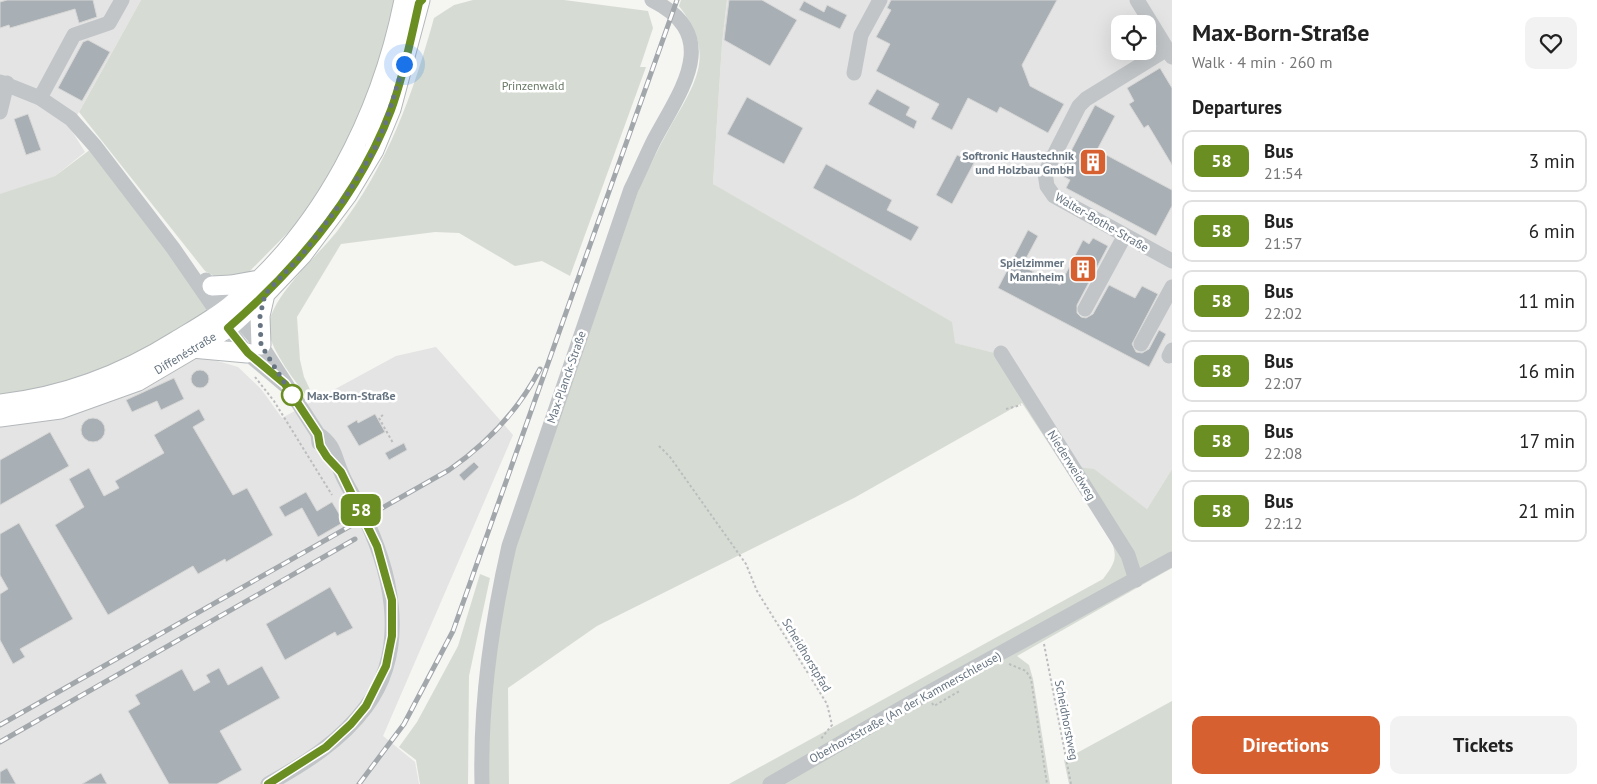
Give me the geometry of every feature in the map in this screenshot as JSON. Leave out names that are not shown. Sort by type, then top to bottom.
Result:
[{"type":"main road","name":"Diffenéstraße","points":[[0,417],[60,409],[104,395],[138,381],[192,348],[262,287],[333,187],[360,137],[416,1]]},
{"type":"main road","points":[[192,348],[254,349],[260,316],[262,287],[212,286]]},
{"type":"main road","name":"Diffenéstraße","points":[[0,404],[55,395],[98,380],[159,352],[229,316]]},
{"type":"street","points":[[40,98],[74,35],[109,23],[122,0]]},
{"type":"street","name":"Max-Planck-Straße","points":[[482,784],[484,697],[489,645],[509,546],[631,189],[654,140],[682,92],[690,70],[691,49],[684,28],[672,13],[652,0]]},
{"type":"street","points":[[854,73],[861,35],[880,0]]},
{"type":"street","points":[[1137,0],[1170,53]]},
{"type":"street","name":"Walter-Bothe-Straße","points":[[1170,53],[1086,99],[1079,106],[1045,173],[1047,186],[1054,196],[1172,261]]},
{"type":"street","points":[[0,112],[4,83],[40,98],[71,119],[95,146],[254,349],[285,384],[318,434],[320,446],[341,472],[365,518],[385,571],[392,600],[392,636],[386,666],[366,706],[351,724],[318,753],[268,784]]},
{"type":"street","points":[[1085,308],[1125,235]]},
{"type":"street","points":[[173,248],[212,286],[229,316]]},
{"type":"street","points":[[1141,344],[1172,286]]},
{"type":"street","name":"Niederweidweg","points":[[1001,353],[1128,555],[1136,580]]},
{"type":"street","name":"Oberhorststraße (An der Kammerschleuse)","points":[[770,784],[926,694],[1172,560]]},
{"type":"path","points":[[251,374],[274,401],[332,495]]},
{"type":"path","points":[[383,416],[379,418],[393,443]]},
{"type":"path","name":"Scheidhorstpfad","points":[[659,446],[670,456],[746,564],[757,591],[827,704],[832,725],[818,742],[818,756]]},
{"type":"path","name":"Scheidhorstweg","points":[[1041,632],[1071,784]]},
{"type":"path","points":[[1007,663],[1026,671],[1032,679],[1047,784]]},
{"type":"path","points":[[926,694],[934,706],[966,687]]},
{"type":"shaded area","points":[[0,0],[141,0],[70,128],[85,152],[55,176],[0,195]]},
{"type":"shaded area","points":[[727,0],[1172,0],[1172,469],[1147,509],[1094,470],[1076,467],[1007,356],[954,343],[713,184],[722,44]]},
{"type":"shaded area","points":[[436,347],[513,435],[383,736],[415,762],[419,784],[0,784],[0,396],[155,351],[214,360],[238,367],[261,389],[282,418],[396,356]]},
{"type":"green space","points":[[141,0],[398,0],[368,106],[314,206],[246,275],[218,278],[205,271],[79,112]]},
{"type":"green space","name":"Prinzenwald","points":[[473,0],[564,0],[648,11],[653,28],[640,67],[646,67],[570,276],[542,261],[515,266],[459,233],[435,232],[341,244],[297,317],[300,360],[304,377],[314,398],[309,399],[285,367],[274,348],[269,331],[270,319],[284,292],[330,240],[356,205],[385,155],[417,75],[434,18],[454,5]]},
{"type":"green space","points":[[681,0],[727,0],[722,44],[713,184],[952,322],[955,343],[1007,356],[1077,467],[1094,469],[1147,509],[1172,469],[1172,568],[1017,656],[1029,665],[1033,679],[1050,784],[729,784],[1103,579],[1113,564],[1115,555],[1110,537],[1022,403],[854,498],[597,626],[508,688],[509,784],[488,784],[493,671],[505,588],[511,561],[639,188],[661,143],[687,97],[698,68],[700,54],[697,39],[691,23],[679,6]]},
{"type":"green space","points":[[95,146],[219,314],[96,377],[0,397],[0,194],[55,176]]},
{"type":"green space","points":[[480,574],[490,578],[469,676],[468,784],[420,784],[416,760],[399,747],[417,722],[458,646]]},
{"type":"green space","points":[[1172,701],[1172,784],[1069,784],[1064,760]]},
{"type":"building","points":[[7,0],[93,0],[97,17],[79,23],[75,9],[10,28],[9,25],[0,28],[0,2]]},
{"type":"building","points":[[729,0],[762,0],[797,20],[770,66],[724,40]]},
{"type":"building","points":[[891,0],[1057,0],[1022,65],[1030,86],[1064,104],[1048,133],[1000,107],[997,113],[968,98],[952,130],[931,119],[939,104],[876,71],[890,44],[876,37],[891,10],[887,8]]},
{"type":"building","points":[[804,1],[824,12],[827,5],[847,15],[840,29],[799,10]]},
{"type":"building","points":[[88,40],[110,52],[82,101],[58,88],[83,42]]},
{"type":"building","points":[[1160,68],[1172,88],[1172,165],[1148,125],[1144,128],[1129,104],[1134,101],[1127,88]]},
{"type":"building","points":[[877,89],[910,107],[906,115],[917,121],[914,129],[868,104]]},
{"type":"building","points":[[747,97],[803,128],[784,164],[727,134]]},
{"type":"building","name":"Softronic Haustechnik und Holzbau GmbH","points":[[1095,105],[1115,116],[1097,150],[1172,190],[1172,206],[1156,236],[1066,188],[1070,180],[1059,174]]},
{"type":"building","points":[[28,114],[41,150],[26,155],[14,119]]},
{"type":"building","points":[[957,155],[974,163],[952,204],[936,195]]},
{"type":"building","points":[[826,164],[892,200],[887,210],[919,227],[911,241],[813,188]]},
{"type":"building","points":[[1028,230],[1038,236],[1022,266],[1060,285],[1083,240],[1089,244],[1093,238],[1108,246],[1077,305],[1077,313],[1081,317],[1086,318],[1093,314],[1109,285],[1135,298],[1142,286],[1158,294],[1132,344],[1136,352],[1142,353],[1149,349],[1159,330],[1166,334],[1149,367],[998,288]]},
{"type":"building","points":[[196,370],[204,370],[209,375],[207,386],[196,388],[191,383],[191,375]]},
{"type":"building","points":[[174,378],[184,399],[161,410],[157,401],[132,412],[126,400]]},
{"type":"building","points":[[199,409],[205,420],[193,427],[233,495],[247,488],[273,535],[226,562],[225,559],[198,574],[193,566],[108,615],[55,525],[84,507],[69,479],[89,468],[104,496],[119,488],[115,481],[164,453],[154,435]]},
{"type":"building","points":[[375,414],[385,432],[359,446],[347,426],[357,420],[358,423]]},
{"type":"building","points":[[93,418],[102,421],[105,430],[102,439],[93,442],[84,439],[81,430],[84,421]]},
{"type":"building","points":[[50,432],[69,466],[0,505],[0,460]]},
{"type":"building","points":[[404,443],[407,450],[389,460],[385,453]]},
{"type":"building","points":[[474,462],[479,467],[464,481],[459,475]]},
{"type":"building","points":[[306,492],[317,511],[332,502],[344,522],[318,537],[302,508],[285,517],[279,507]]},
{"type":"building","points":[[19,523],[73,619],[20,649],[25,657],[13,664],[0,640],[0,594],[8,589],[0,575],[0,534]]},
{"type":"building","points":[[330,587],[353,628],[337,636],[335,632],[285,660],[266,624]]},
{"type":"building","points":[[262,666],[280,698],[220,731],[242,770],[217,784],[169,784],[128,711],[140,704],[135,695],[182,669],[194,691],[210,682],[206,675],[219,668],[228,685]]},
{"type":"building","points":[[7,768],[16,784],[0,784],[0,772]]},
{"type":"building","points":[[101,773],[107,784],[82,784]]},
{"type":"railway","points":[[359,784],[404,724],[453,631],[677,0]]},
{"type":"railway","points":[[0,725],[449,470],[477,449],[501,425],[522,399],[540,369]]},
{"type":"railway","points":[[0,742],[355,539]]},
{"type":"bus line","name":"58","points":[[268,784],[300,765],[334,741],[366,706],[379,685],[386,666],[392,636],[392,600],[377,546],[341,472],[320,446],[318,434],[285,384],[248,353],[228,328],[265,294],[302,255],[347,195],[374,150],[391,109],[419,3],[422,0]]},
{"type":"place","name":"Softronic Haustechnik und Holzbau GmbH","points":[[1093,162]]},
{"type":"place","name":"Spielzimmer Mannheim","points":[[1083,269]]},
{"type":"place","name":"Max-Born-Straße","points":[[292,395]]},
{"type":"route","points":[[292,395],[295,400],[261,345],[260,316],[265,294],[302,255],[347,195],[374,150],[391,109],[404,64]]}]
